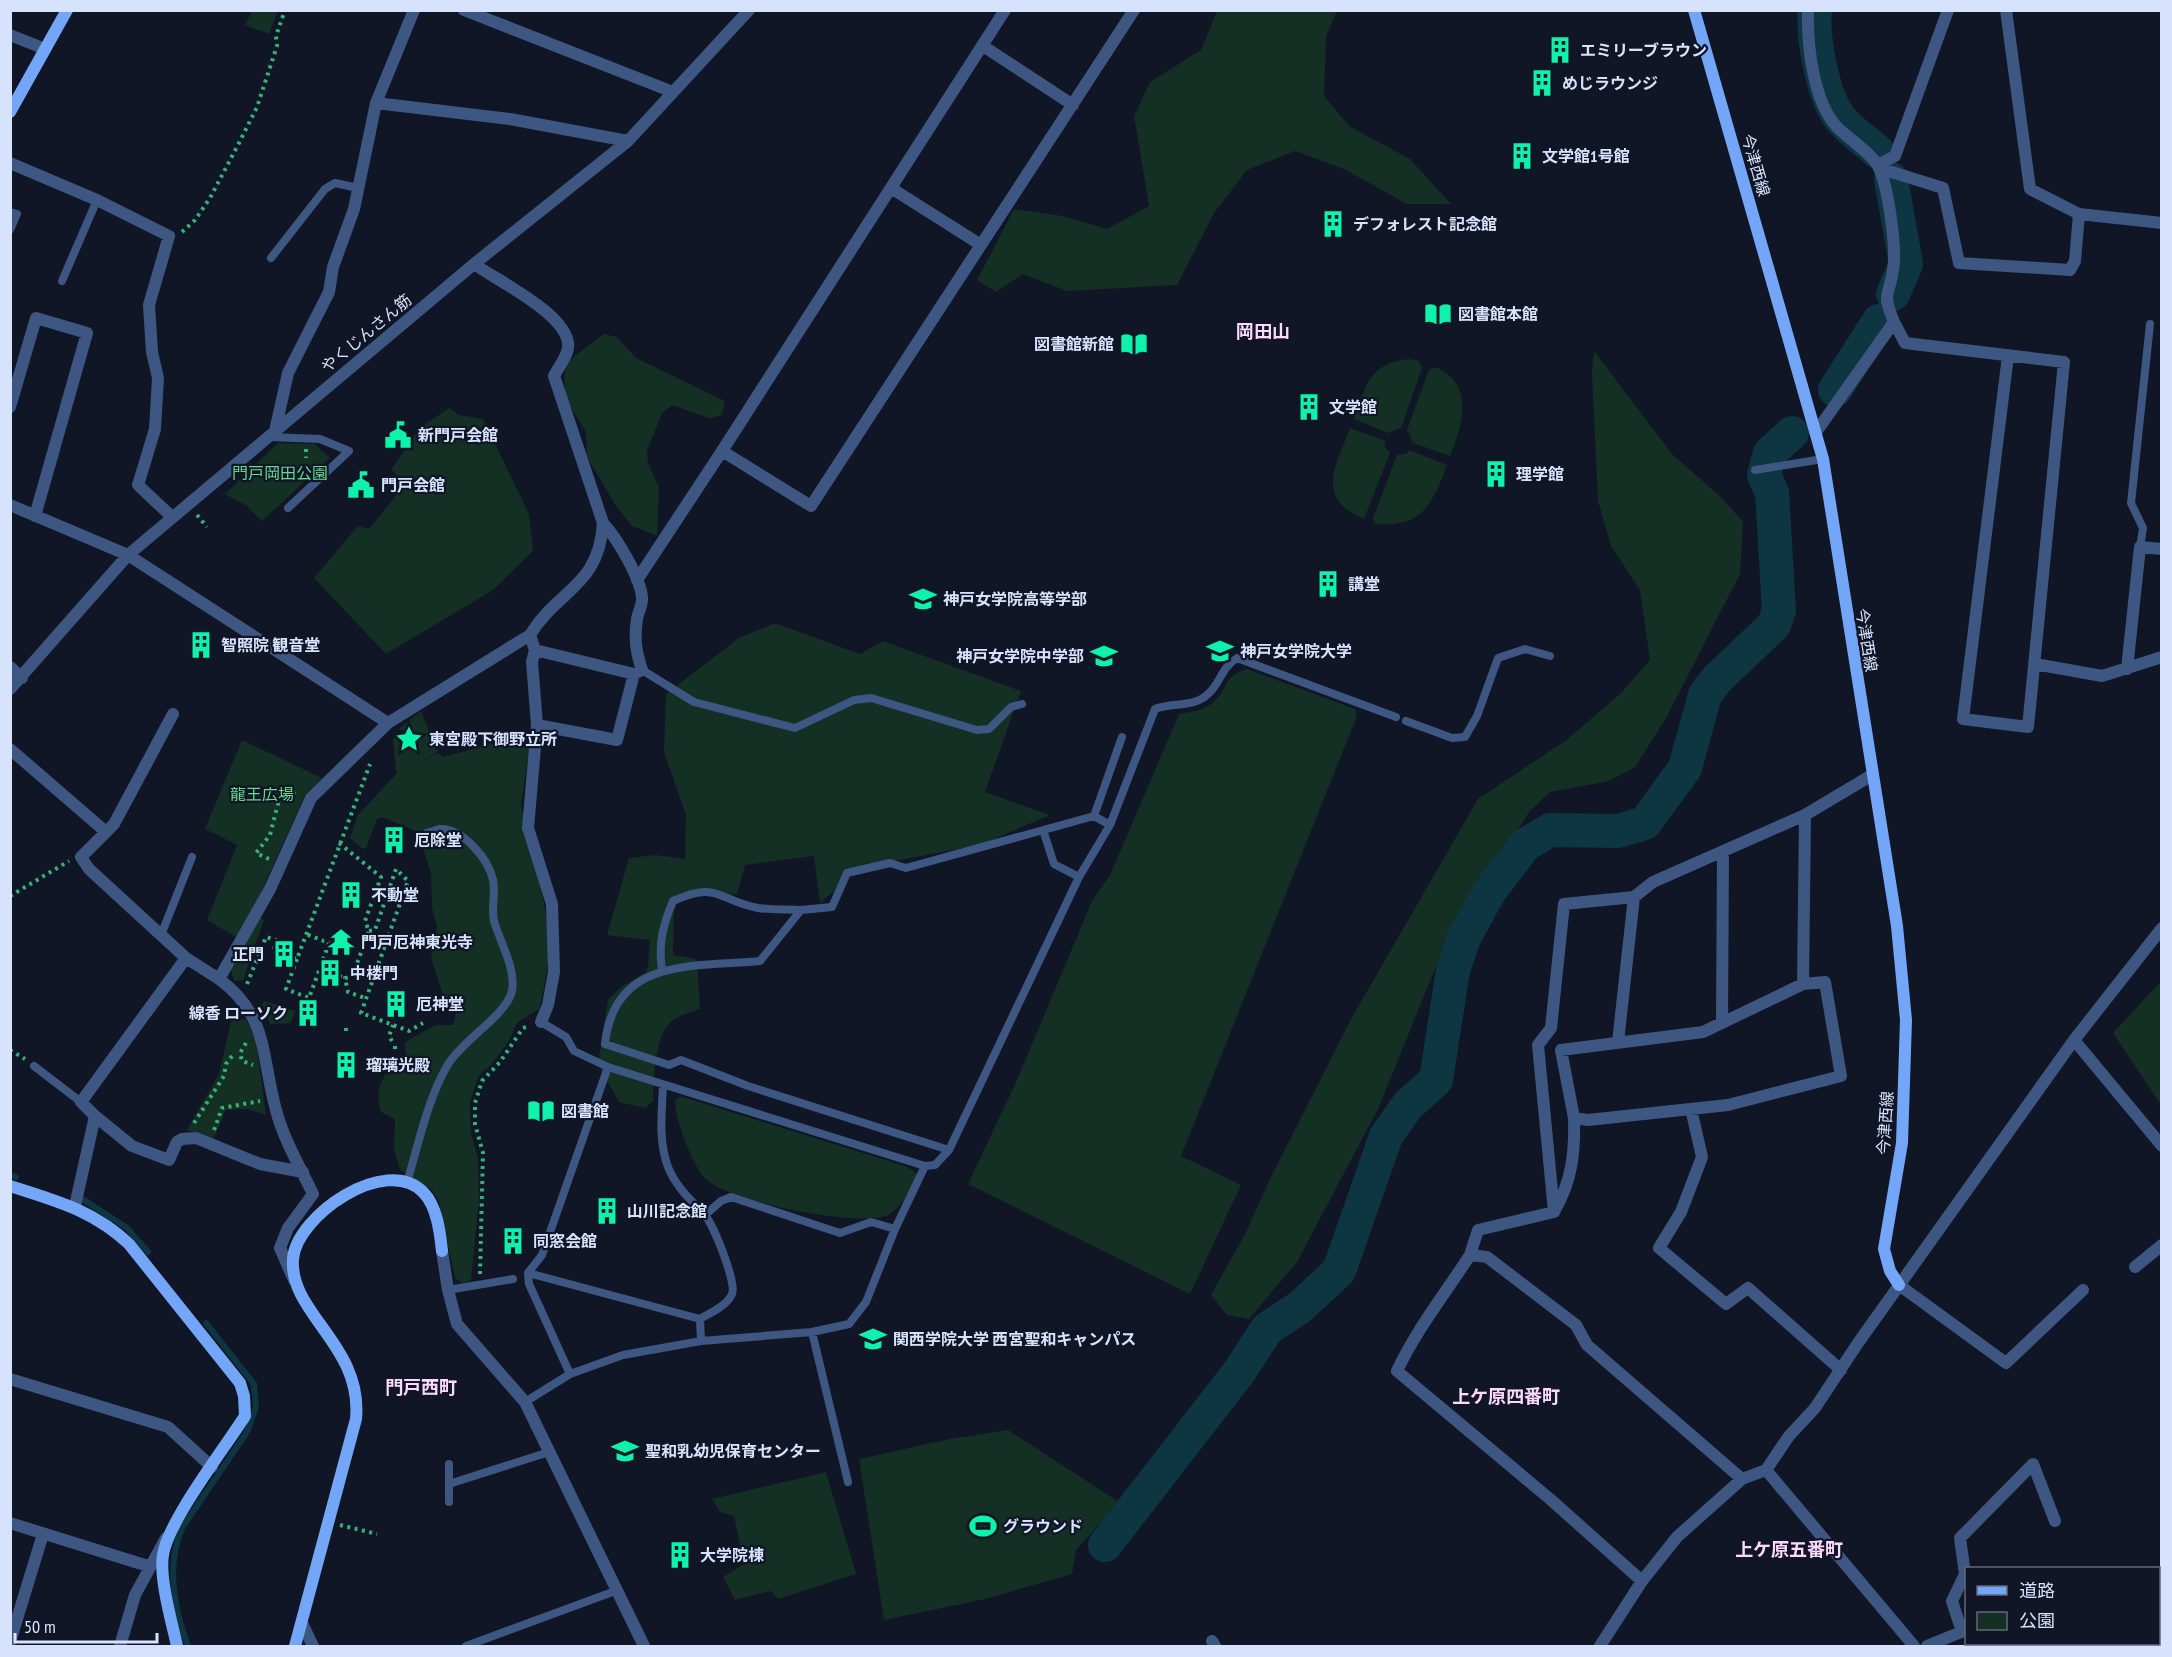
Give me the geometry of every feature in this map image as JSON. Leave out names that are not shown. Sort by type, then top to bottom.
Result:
[{"type":"street","points":[[10,112],[67,10]]},
{"type":"street","points":[[272,434],[288,373],[329,292],[333,267],[358,188],[376,103],[414,10]]},
{"type":"street","points":[[464,10],[673,92]]},
{"type":"street","name":"やくじんさん筋","points":[[10,689],[128,555],[171,516],[474,264],[628,141],[749,10]]},
{"type":"street","points":[[637,580],[1005,10]]},
{"type":"street","points":[[722,451],[811,506],[1134,10]]},
{"type":"street","name":"今津西線","points":[[1694,10],[1822,459],[1897,926],[1906,1020],[1902,1143],[1884,1249],[1890,1271],[1899,1285]]},
{"type":"street","points":[[1808,10],[1809,53],[1818,91],[1835,125],[1878,166],[1943,188],[1959,264],[2070,270],[2075,261],[2079,214]]},
{"type":"street","points":[[1878,166],[1895,156],[1948,10]]},
{"type":"street","points":[[2006,10],[2030,189],[2079,214],[2162,223]]},
{"type":"street","points":[[10,35],[45,49]]},
{"type":"street","points":[[983,46],[1072,105]]},
{"type":"street","points":[[376,103],[510,119],[628,141]]},
{"type":"street","points":[[10,163],[97,200],[169,236],[149,305],[152,352],[158,378],[157,399],[155,429],[138,485],[171,516]]},
{"type":"street","points":[[1878,166],[1891,218],[1894,269],[1885,300],[1893,322],[1905,343],[2064,362],[2028,727],[1963,719],[2008,356]]},
{"type":"street","points":[[891,188],[981,245]]},
{"type":"street","points":[[223,982],[270,889],[311,798],[388,723],[530,635],[539,620],[576,588],[595,564],[602,544],[603,524],[554,376],[568,349],[567,335],[537,303],[474,264]]},
{"type":"street","points":[[10,407],[36,318],[87,333],[35,516]]},
{"type":"street","points":[[1816,432],[1893,322]]},
{"type":"street","points":[[10,505],[128,555],[388,723]]},
{"type":"street","points":[[537,725],[616,740],[638,672],[635,649],[637,618],[643,598],[637,580],[612,533],[603,524]]},
{"type":"street","points":[[2127,669],[2140,547],[2162,549]]},
{"type":"street","points":[[530,635],[535,650],[532,663],[537,725],[528,828],[552,904],[554,972],[548,1005],[541,1022]]},
{"type":"street","points":[[535,650],[638,672]]},
{"type":"street","points":[[2035,664],[2102,676],[2162,657]]},
{"type":"street","points":[[10,668],[21,678]]},
{"type":"street","points":[[173,714],[114,824],[81,857],[89,869],[160,935],[186,958],[223,982],[254,1015],[264,1043],[276,1110],[313,1194],[288,1228],[280,1248],[294,1281],[342,1355],[352,1375],[358,1399],[356,1419],[295,1647]]},
{"type":"street","points":[[10,749],[106,832]]},
{"type":"street","points":[[1554,1212],[1538,1045],[1551,1028],[1564,904],[1634,897],[1653,882],[1723,854],[1805,815],[1872,775]]},
{"type":"street","points":[[1803,984],[1805,815]]},
{"type":"street","points":[[1722,1022],[1723,854]]},
{"type":"street","points":[[1618,1042],[1634,897]]},
{"type":"street","points":[[1600,1647],[1642,1581],[1677,1537],[1742,1479],[1766,1470],[1789,1436],[1815,1408],[1899,1285],[2074,1040],[2162,928]]},
{"type":"street","points":[[186,958],[81,1102],[132,1146],[170,1160],[177,1142],[182,1138],[196,1138],[260,1164],[303,1172]]},
{"type":"street","points":[[1554,1212],[1571,1177],[1575,1146],[1574,1118],[1561,1050],[1703,1032],[1803,984],[1825,982],[1841,1077],[1728,1105],[1588,1120],[1574,1118]]},
{"type":"street","points":[[2074,1040],[2162,1146]]},
{"type":"street","points":[[1691,1109],[1702,1157],[1681,1212],[1659,1248],[1726,1304],[1748,1288],[1841,1370]]},
{"type":"street","points":[[75,1206],[95,1116]]},
{"type":"street","points":[[294,1281],[292,1257],[300,1240],[318,1215],[344,1195],[368,1184],[386,1180],[407,1182],[423,1191],[432,1206],[439,1229],[448,1290],[457,1324],[525,1402],[644,1647]]},
{"type":"street","points":[[10,1186],[75,1206],[111,1227],[129,1244],[240,1383],[244,1396],[245,1416],[148,1566],[135,1595],[120,1647]]},
{"type":"street","points":[[1554,1212],[1478,1230],[1470,1255],[1431,1317],[1414,1335],[1397,1371],[1550,1498],[1642,1581]]},
{"type":"street","points":[[2135,1267],[2162,1245]]},
{"type":"street","points":[[1470,1255],[1486,1257],[1576,1325],[1587,1345],[1742,1479]]},
{"type":"street","points":[[1899,1285],[2006,1363],[2083,1290]]},
{"type":"street","points":[[10,1379],[168,1427],[212,1467]]},
{"type":"street","points":[[1927,1647],[1964,1631],[1952,1601],[1965,1574],[1960,1538],[2033,1464],[2055,1521]]},
{"type":"street","points":[[1766,1470],[1914,1647]]},
{"type":"street","points":[[10,1523],[148,1566]]},
{"type":"street","points":[[171,1532],[162,1557],[167,1602],[177,1647]]},
{"type":"street","points":[[11,1644],[43,1534]]},
{"type":"street","points":[[302,1623],[313,1647]]},
{"type":"lane","points":[[271,258],[325,189],[335,183],[358,188]]},
{"type":"lane","points":[[62,281],[97,200]]},
{"type":"lane","points":[[10,212],[17,214],[10,230]]},
{"type":"lane","points":[[2140,547],[2143,528],[2132,503],[2150,324]]},
{"type":"lane","points":[[272,434],[320,440],[349,451],[288,508]]},
{"type":"lane","points":[[1755,470],[1822,459]]},
{"type":"lane","points":[[1406,721],[1452,738],[1465,737],[1477,716],[1498,658],[1525,649],[1550,656]]},
{"type":"lane","points":[[541,1022],[566,1037],[574,1051],[609,1067],[925,1166],[935,1165],[949,1150],[1079,877],[1110,825],[1155,709],[1170,703],[1191,704],[1209,694],[1226,665],[1236,658],[1396,717]]},
{"type":"lane","points":[[638,672],[694,702],[795,728],[854,700],[872,698],[977,730],[989,729],[1011,707],[1022,704]]},
{"type":"lane","points":[[1094,816],[1122,736]]},
{"type":"lane","points":[[662,970],[659,947],[663,923],[673,901],[686,895],[709,890],[757,908],[801,910],[832,907],[847,873],[890,863],[906,868],[1094,816],[1110,825]]},
{"type":"lane","points":[[407,1182],[432,1100],[447,1066],[462,1045],[508,1002],[512,989],[512,975],[494,918],[493,882],[489,868],[476,850],[456,833],[441,829],[427,833]]},
{"type":"lane","points":[[1043,830],[1054,864],[1079,877]]},
{"type":"lane","points":[[160,935],[192,857]]},
{"type":"lane","points":[[801,910],[760,962],[662,970],[632,985],[616,1003],[607,1027],[605,1044],[669,1065],[681,1060],[748,1086],[949,1150]]},
{"type":"lane","points":[[34,1066],[81,1102]]},
{"type":"lane","points":[[570,1374],[529,1284],[528,1273],[542,1255],[609,1067]]},
{"type":"lane","points":[[528,1273],[700,1319],[728,1301],[733,1292],[732,1278],[705,1215],[680,1189],[668,1166],[661,1133],[663,1085]]},
{"type":"lane","points":[[525,1402],[570,1374],[623,1354],[701,1341],[812,1332],[849,1324],[866,1302],[895,1229],[925,1166]]},
{"type":"lane","points":[[705,1215],[721,1201],[731,1197],[840,1233],[871,1222],[895,1229]]},
{"type":"lane","points":[[448,1290],[513,1279]]},
{"type":"lane","points":[[700,1319],[701,1341]]},
{"type":"lane","points":[[812,1332],[848,1482]]},
{"type":"lane","points":[[449,1484],[549,1452]]},
{"type":"lane","points":[[449,1464],[449,1502]]},
{"type":"lane","points":[[466,1647],[618,1590]]},
{"type":"path","points":[[169,236],[183,231],[195,220],[239,143],[256,107],[277,46],[276,36],[285,10]]},
{"type":"path","points":[[201,521],[207,527]]},
{"type":"path","points":[[306,934],[329,943],[309,998],[286,989],[295,958],[371,760]]},
{"type":"path","points":[[261,856],[256,853],[270,835],[282,788],[286,789]]},
{"type":"path","points":[[339,843],[381,877],[365,921],[369,931],[352,977],[339,976]]},
{"type":"path","points":[[10,896],[67,862],[81,857]]},
{"type":"path","points":[[369,931],[375,930],[396,869],[408,881],[361,1013],[409,1031],[423,1023]]},
{"type":"path","points":[[223,982],[249,984],[267,937],[276,940],[274,950]]},
{"type":"path","points":[[354,972],[372,979]]},
{"type":"path","points":[[345,978],[348,992],[365,998]]},
{"type":"path","points":[[480,1271],[483,1153],[475,1124],[475,1103],[482,1081],[500,1062],[523,1028],[541,1022]]},
{"type":"path","points":[[392,1041],[390,1036],[393,1025]]},
{"type":"path","points":[[192,1127],[224,1076],[232,1056]]},
{"type":"path","points":[[242,1061],[256,1067]]},
{"type":"path","points":[[212,1135],[222,1108],[260,1101],[264,1094]]},
{"type":"path","points":[[336,1523],[377,1534]]},
{"type":"green space","points":[[252,11],[278,11],[269,34],[245,25]]},
{"type":"green space","points":[[1217,11],[1337,11],[1326,36],[1324,96],[1349,126],[1410,159],[1451,204],[1407,204],[1344,169],[1295,151],[1247,170],[1214,213],[1177,285],[1067,291],[1023,274],[996,292],[977,280],[1014,209],[1062,216],[1107,229],[1149,206],[1134,116],[1150,82],[1201,50]]},
{"type":"green space","points":[[604,334],[617,337],[636,358],[725,401],[722,415],[709,418],[672,405],[662,413],[647,451],[648,464],[659,487],[657,536],[632,526],[616,506],[587,457],[586,432],[564,396],[565,371],[571,359]]},
{"type":"green space","points":[[1594,351],[1672,454],[1722,498],[1743,522],[1740,574],[1665,720],[1635,767],[1609,781],[1550,792],[1529,812],[1443,949],[1379,1107],[1297,1262],[1249,1319],[1227,1315],[1211,1295],[1245,1234],[1268,1183],[1351,1019],[1478,799],[1565,741],[1621,693],[1650,660],[1640,590],[1611,546],[1598,501],[1592,373]]},
{"type":"green space","points":[[1409,359],[1419,361],[1422,368],[1401,428],[1388,433],[1354,419],[1366,386],[1377,371],[1395,362]]},
{"type":"green space","points":[[1435,367],[1448,374],[1461,395],[1461,419],[1450,456],[1413,443],[1407,430],[1429,370]]},
{"type":"green space","points":[[449,408],[459,415],[483,419],[529,514],[533,551],[493,590],[386,654],[314,578],[358,526],[369,529],[406,483],[391,470],[420,428]]},
{"type":"green space","points":[[1350,428],[1386,441],[1384,446],[1390,453],[1364,519],[1348,511],[1334,491],[1335,468]]},
{"type":"green space","name":"門戸岡田公園","points":[[278,443],[315,444],[330,458],[262,521],[247,506],[225,494]]},
{"type":"green space","points":[[1409,450],[1447,465],[1436,491],[1423,511],[1415,517],[1404,522],[1375,524],[1373,518],[1397,455],[1406,454]]},
{"type":"green space","points":[[775,623],[860,654],[883,641],[1021,691],[985,792],[1050,815],[980,845],[862,867],[820,903],[814,856],[745,865],[737,894],[674,898],[673,955],[697,959],[700,1009],[673,1020],[662,1035],[656,1058],[653,1101],[645,1108],[619,1102],[598,1064],[608,1000],[622,986],[645,973],[648,967],[650,940],[607,935],[629,858],[655,855],[685,859],[686,815],[664,752],[666,694],[739,638]]},
{"type":"green space","points":[[1247,669],[1355,709],[1357,716],[1181,1156],[1241,1185],[1190,1294],[968,1184],[1017,1080],[1092,901],[1110,875],[1179,714],[1207,706],[1217,699],[1233,676]]},
{"type":"green space","points":[[421,711],[437,752],[416,764],[437,753],[444,757],[527,734],[531,738],[521,804],[525,827],[523,834],[538,878],[547,920],[547,963],[539,1009],[517,1023],[507,1044],[490,1066],[479,1075],[470,1102],[471,1134],[478,1157],[479,1201],[471,1280],[464,1284],[455,1278],[439,1202],[432,1190],[400,1170],[394,1149],[395,1119],[381,1112],[379,1102],[383,1079],[406,1054],[405,1042],[436,1025],[453,1025],[457,1010],[445,1001],[431,958],[437,926],[432,908],[431,874],[418,832],[382,817],[377,819],[366,848],[363,849],[350,838],[358,815],[398,772],[396,771],[393,739],[396,734],[403,738],[401,742],[411,747],[417,736],[399,729]]},
{"type":"green space","name":"龍王広場","points":[[242,740],[322,778],[305,795],[258,899],[236,937],[207,920],[237,845],[205,829]]},
{"type":"green space","points":[[260,918],[264,920],[243,980],[234,981],[231,971]]},
{"type":"green space","points":[[2161,981],[2161,1105],[2113,1033]]},
{"type":"green space","points":[[264,1001],[295,1011],[291,1023],[270,1024],[262,1004]]},
{"type":"green space","points":[[246,1019],[256,1041],[266,1115],[248,1109],[226,1110],[213,1140],[187,1130],[219,1074],[231,1021]]},
{"type":"green space","points":[[680,1096],[905,1166],[919,1175],[902,1203],[893,1212],[873,1218],[850,1218],[795,1211],[741,1197],[707,1180],[696,1165],[678,1120],[675,1101]]},
{"type":"green space","name":"グラウンド","points":[[1008,1430],[1119,1502],[1076,1550],[1072,1574],[985,1599],[884,1620],[859,1459],[950,1439]]},
{"type":"green space","points":[[826,1472],[856,1574],[778,1599],[771,1591],[735,1600],[723,1577],[744,1564],[734,1516],[720,1512],[712,1499]]},
{"type":"waterway","points":[[1815,10],[1817,50],[1828,96],[1840,118],[1848,127],[1878,152]]},
{"type":"waterway","points":[[1891,179],[1906,264],[1893,294]]},
{"type":"waterway","points":[[1835,390],[1879,321]]},
{"type":"waterway","points":[[1105,1545],[1239,1372],[1267,1329],[1300,1307],[1339,1271],[1386,1136],[1408,1105],[1436,1080],[1453,970],[1463,940],[1489,892],[1525,845],[1550,830],[1618,831],[1645,823],[1685,768],[1705,695],[1717,679],[1774,625],[1779,610],[1772,493],[1764,475],[1770,453],[1792,433]]},
{"type":"waterway","points":[[10,1175],[16,1177]]},
{"type":"waterway","points":[[84,1200],[127,1228],[148,1252]]},
{"type":"waterway","points":[[188,1646],[179,1618],[174,1587],[173,1572],[177,1542],[182,1528],[247,1432],[256,1407],[254,1384],[206,1323]]},
{"type":"place","name":"エミリーブラウン","points":[[1560,50]]},
{"type":"place","name":"めじラウンジ","points":[[1542,83]]},
{"type":"place","name":"文学館1号館","points":[[1522,156]]},
{"type":"place","name":"デフォレスト記念館","points":[[1333,224]]},
{"type":"place","name":"図書館本館","points":[[1438,314]]},
{"type":"place","name":"図書館新館","points":[[1134,344]]},
{"type":"place","name":"文学館","points":[[1309,407]]},
{"type":"place","name":"新門戸会館","points":[[398,435]]},
{"type":"place","name":"理学館","points":[[1496,474]]},
{"type":"place","name":"門戸会館","points":[[361,485]]},
{"type":"place","name":"講堂","points":[[1328,584]]},
{"type":"place","name":"神戸女学院高等学部","points":[[923,599]]},
{"type":"place","name":"智照院 観音堂","points":[[201,645]]},
{"type":"place","name":"神戸女学院大学","points":[[1220,651]]},
{"type":"place","name":"神戸女学院中学部","points":[[1104,656]]},
{"type":"place","name":"東宮殿下御野立所","points":[[409,739]]},
{"type":"place","name":"厄除堂","points":[[394,840]]},
{"type":"place","name":"不動堂","points":[[351,895]]},
{"type":"place","name":"門戸厄神東光寺","points":[[341,942]]},
{"type":"place","name":"正門","points":[[284,954]]},
{"type":"place","name":"中楼門","points":[[330,973]]},
{"type":"place","name":"厄神堂","points":[[396,1004]]},
{"type":"place","name":"線香 ローソク","points":[[308,1013]]},
{"type":"place","name":"瑠璃光殿","points":[[346,1065]]},
{"type":"place","name":"図書館","points":[[541,1111]]},
{"type":"place","name":"山川記念館","points":[[607,1211]]},
{"type":"place","name":"同窓会館","points":[[513,1241]]},
{"type":"place","name":"関西学院大学 西宮聖和キャンパス","points":[[873,1339]]},
{"type":"place","name":"聖和乳幼児保育センター","points":[[625,1451]]},
{"type":"place","name":"グラウンド","points":[[983,1526]]},
{"type":"place","name":"大学院棟","points":[[680,1555]]},
{"type":"district","name":"岡田山","points":[[1263,332]]},
{"type":"district","name":"門戸西町","points":[[421,1388]]},
{"type":"district","name":"上ケ原四番町","points":[[1506,1397]]},
{"type":"district","name":"上ケ原五番町","points":[[1789,1550]]}]
